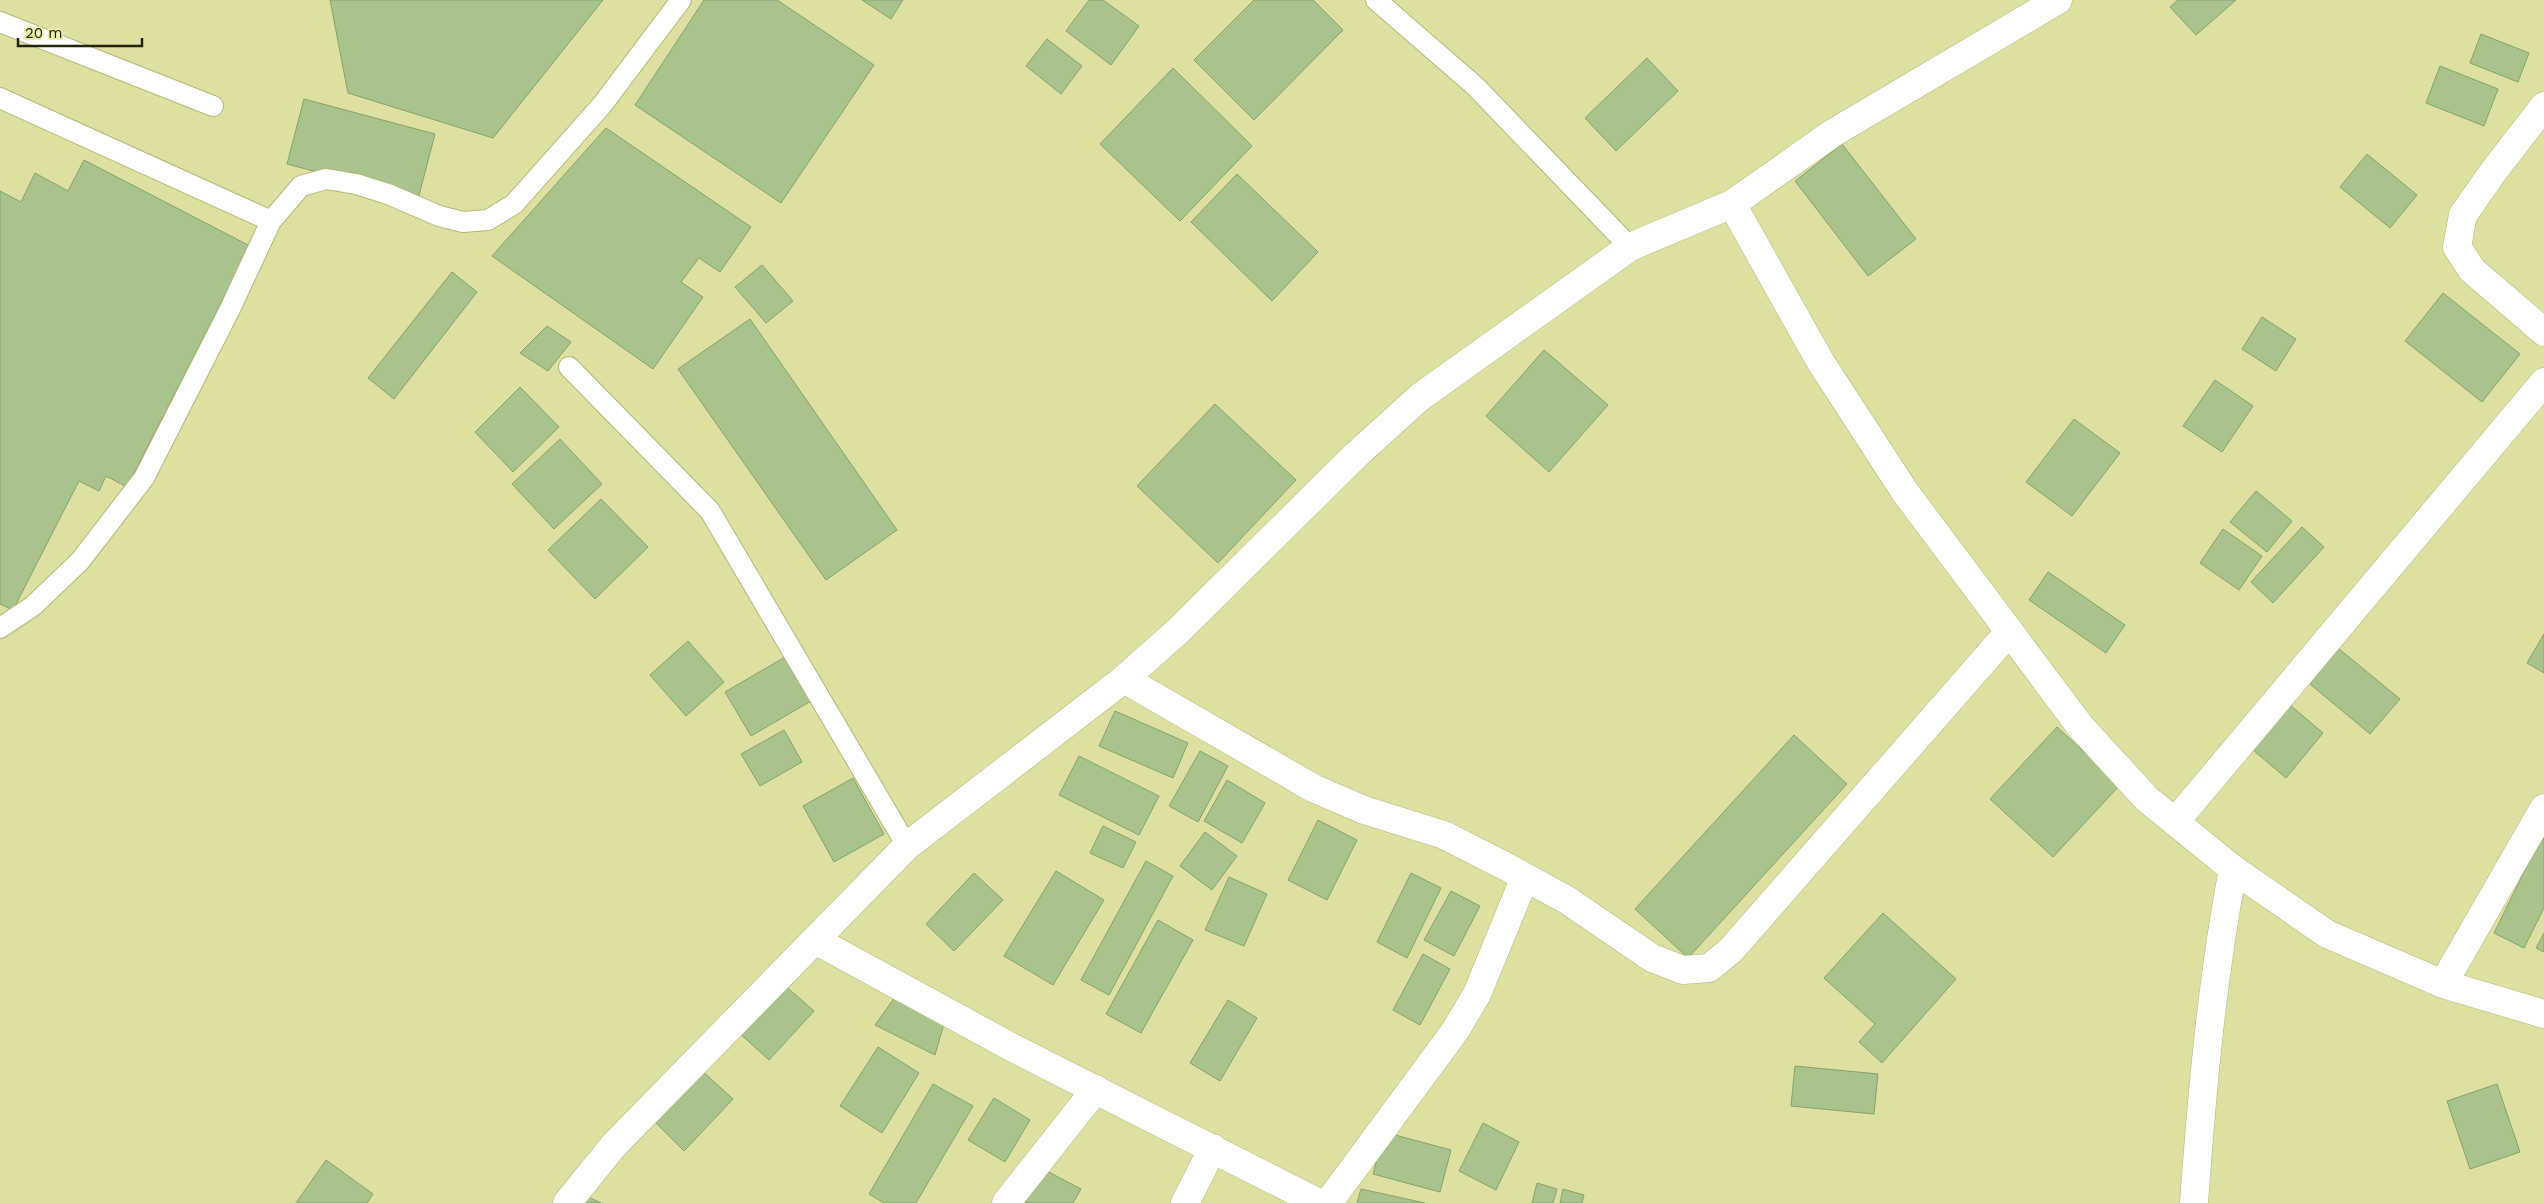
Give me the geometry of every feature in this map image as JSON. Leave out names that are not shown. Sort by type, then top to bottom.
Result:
[{"type":"street","points":[[568,1203],[614,1145],[907,846],[1124,679],[1178,631],[1356,455],[1420,397],[1630,247],[1732,204],[1833,133],[2058,0]]},
{"type":"street","points":[[2544,106],[2492,172],[2464,215],[2457,247],[2472,270],[2544,332]]},
{"type":"street","points":[[1732,204],[1820,361],[1905,492],[2080,726],[2146,799],[2233,869],[2327,934],[2443,984],[2544,1014]]},
{"type":"street","points":[[2175,822],[2544,382]]},
{"type":"street","points":[[1124,679],[1312,788],[1364,810],[1444,836],[1567,900],[1652,958],[1683,970],[1709,968],[1731,950],[2009,632]]},
{"type":"street","points":[[2443,984],[2544,808]]},
{"type":"street","points":[[2194,1203],[2210,1021],[2221,932],[2233,869]]},
{"type":"street","points":[[1328,1203],[1455,1031],[1478,994],[1525,877]]},
{"type":"street","points":[[815,940],[1013,1048],[1319,1203]]},
{"type":"street","points":[[1006,1203],[1096,1090]]},
{"type":"street","points":[[1185,1203],[1213,1148]]},
{"type":"lane","points":[[0,628],[33,606],[80,561],[144,478],[230,309],[271,221],[301,186],[326,179],[356,184],[388,194],[439,216],[463,222],[488,220],[514,204],[602,105],[681,0]]},
{"type":"lane","points":[[1376,0],[1475,86],[1630,247]]},
{"type":"lane","points":[[0,22],[213,106]]},
{"type":"lane","points":[[0,98],[271,221]]},
{"type":"lane","points":[[569,367],[710,511],[907,846]]},
{"type":"building","points":[[330,0],[603,0],[493,138],[348,93]]},
{"type":"building","points":[[704,0],[777,0],[874,65],[781,203],[635,105]]},
{"type":"building","points":[[862,0],[903,0],[891,19]]},
{"type":"building","points":[[1089,0],[1103,0],[1139,26],[1111,65],[1066,31]]},
{"type":"building","points":[[1254,0],[1313,0],[1343,30],[1254,120],[1194,60]]},
{"type":"building","points":[[2178,0],[2236,0],[2196,35],[2170,7]]},
{"type":"building","points":[[2481,34],[2529,53],[2518,82],[2470,63]]},
{"type":"building","points":[[1047,39],[1082,66],[1061,94],[1026,66]]},
{"type":"building","points":[[1647,58],[1678,91],[1616,151],[1585,118]]},
{"type":"building","points":[[2440,66],[2498,89],[2484,126],[2426,103]]},
{"type":"building","points":[[1173,68],[1252,146],[1180,221],[1100,144]]},
{"type":"building","points":[[304,99],[435,134],[418,199],[287,164]]},
{"type":"building","points":[[606,128],[751,227],[720,272],[699,258],[681,282],[703,297],[653,369],[492,256]]},
{"type":"building","points":[[1842,144],[1916,239],[1868,276],[1795,181]]},
{"type":"building","points":[[2367,154],[2417,195],[2390,228],[2340,187]]},
{"type":"building","points":[[84,160],[250,246],[127,487],[106,476],[99,491],[79,481],[13,610],[0,604],[0,191],[21,202],[35,173],[68,191]]},
{"type":"building","points":[[1237,174],[1318,252],[1272,301],[1191,222]]},
{"type":"building","points":[[762,265],[793,301],[766,323],[735,287]]},
{"type":"building","points":[[452,272],[477,292],[394,399],[368,378]]},
{"type":"building","points":[[2443,293],[2520,354],[2482,402],[2405,341]]},
{"type":"building","points":[[2262,317],[2296,339],[2276,371],[2242,349]]},
{"type":"building","points":[[750,319],[897,530],[826,580],[678,369]]},
{"type":"building","points":[[547,326],[571,342],[548,371],[520,353]]},
{"type":"building","points":[[1544,350],[1608,405],[1549,472],[1486,416]]},
{"type":"building","points":[[2215,380],[2253,406],[2222,452],[2183,426]]},
{"type":"building","points":[[520,387],[559,427],[513,472],[475,432]]},
{"type":"building","points":[[1215,404],[1296,480],[1218,563],[1137,486]]},
{"type":"building","points":[[2074,419],[2120,453],[2072,516],[2026,482]]},
{"type":"building","points":[[560,439],[602,484],[554,529],[512,484]]},
{"type":"building","points":[[2256,491],[2292,521],[2267,552],[2230,522]]},
{"type":"building","points":[[601,499],[648,547],[595,599],[548,550]]},
{"type":"building","points":[[2302,527],[2324,547],[2273,603],[2251,582]]},
{"type":"building","points":[[2223,529],[2262,556],[2239,590],[2200,563]]},
{"type":"building","points":[[2048,572],[2125,625],[2106,653],[2029,600]]},
{"type":"building","points":[[2544,634],[2544,673],[2527,663]]},
{"type":"building","points":[[688,641],[724,682],[686,716],[650,675]]},
{"type":"building","points":[[2333,644],[2400,699],[2370,734],[2304,679]]},
{"type":"building","points":[[785,657],[811,701],[751,736],[725,692]]},
{"type":"building","points":[[2283,699],[2323,733],[2286,778],[2246,744]]},
{"type":"building","points":[[1115,711],[1188,743],[1173,778],[1099,746]]},
{"type":"building","points":[[2057,727],[2120,785],[2053,857],[1990,799]]},
{"type":"building","points":[[784,730],[802,762],[760,786],[741,754]]},
{"type":"building","points":[[1794,735],[1847,784],[1688,958],[1635,909]]},
{"type":"building","points":[[1200,751],[1228,766],[1198,822],[1169,806]]},
{"type":"building","points":[[1079,756],[1159,796],[1139,835],[1059,795]]},
{"type":"building","points":[[853,778],[884,834],[834,862],[803,806]]},
{"type":"building","points":[[1227,780],[1265,803],[1242,843],[1204,821]]},
{"type":"building","points":[[1318,820],[1357,840],[1327,900],[1288,880]]},
{"type":"building","points":[[1103,826],[1136,842],[1123,868],[1090,853]]},
{"type":"building","points":[[1205,832],[1237,856],[1212,890],[1180,866]]},
{"type":"building","points":[[2542,836],[2544,837],[2544,908],[2524,948],[2494,933]]},
{"type":"building","points":[[1146,861],[1173,876],[1109,995],[1081,980]]},
{"type":"building","points":[[1056,871],[1104,900],[1053,985],[1004,956]]},
{"type":"building","points":[[974,873],[1003,900],[954,951],[926,924]]},
{"type":"building","points":[[1411,873],[1441,888],[1407,958],[1377,942]]},
{"type":"building","points":[[1229,877],[1267,894],[1244,946],[1205,930]]},
{"type":"building","points":[[1451,891],[1480,906],[1454,956],[1424,940]]},
{"type":"building","points":[[1883,913],[1956,979],[1882,1063],[1859,1042],[1875,1024],[1824,978]]},
{"type":"building","points":[[1158,920],[1193,940],[1141,1033],[1106,1014]]},
{"type":"building","points":[[2544,933],[2544,952],[2536,948]]},
{"type":"building","points":[[1423,954],[1450,969],[1420,1025],[1393,1010]]},
{"type":"building","points":[[782,983],[814,1011],[769,1060],[738,1032]]},
{"type":"building","points":[[898,993],[945,1020],[935,1055],[875,1025]]},
{"type":"building","points":[[1228,1000],[1257,1018],[1220,1081],[1190,1063]]},
{"type":"building","points":[[878,1047],[919,1073],[882,1133],[840,1106]]},
{"type":"building","points":[[1795,1066],[1878,1074],[1874,1114],[1791,1106]]},
{"type":"building","points":[[699,1068],[733,1099],[684,1151],[652,1119]]},
{"type":"building","points":[[933,1084],[973,1106],[916,1203],[884,1203],[869,1194]]},
{"type":"building","points":[[2497,1084],[2520,1152],[2470,1169],[2447,1101]]},
{"type":"building","points":[[994,1098],[1030,1120],[1005,1162],[968,1140]]},
{"type":"building","points":[[1483,1123],[1519,1142],[1496,1190],[1459,1171]]},
{"type":"building","points":[[1384,1132],[1451,1150],[1440,1192],[1373,1174]]},
{"type":"building","points":[[326,1160],[373,1194],[367,1203],[296,1203]]},
{"type":"building","points":[[1043,1169],[1081,1189],[1073,1203],[1025,1203]]},
{"type":"building","points":[[1537,1183],[1557,1189],[1553,1203],[1532,1203]]},
{"type":"building","points":[[1361,1189],[1425,1203],[1357,1203]]},
{"type":"building","points":[[1563,1189],[1584,1195],[1582,1203],[1560,1203]]},
{"type":"building","points":[[586,1196],[601,1203],[581,1203]]}]
